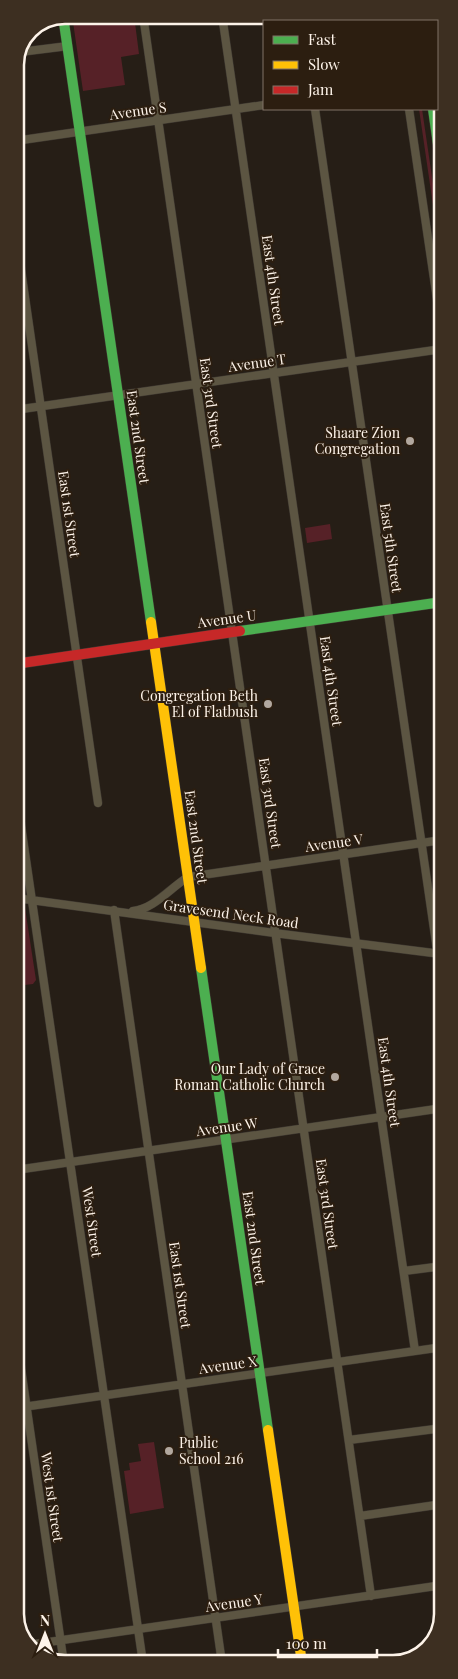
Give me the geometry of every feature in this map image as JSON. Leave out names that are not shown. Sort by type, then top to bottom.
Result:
[{"type":"street","name":"East 2nd Street","points":[[64,24],[301,1655]]},
{"type":"street","name":"East 3rd Street","points":[[144,24],[371,1596]]},
{"type":"street","name":"East 4th Street","points":[[223,24],[415,1351]]},
{"type":"street","points":[[26,51],[68,46]]},
{"type":"street","name":"Avenue S","points":[[24,140],[263,105]]},
{"type":"street","name":"East 5th Street","points":[[315,110],[421,843],[434,919]]},
{"type":"street","points":[[409,110],[434,279]]},
{"type":"street","name":"East 1st Street","points":[[24,292],[98,803]]},
{"type":"street","name":"Avenue T","points":[[24,409],[434,350]]},
{"type":"street","name":"Avenue U","points":[[24,663],[434,603]]},
{"type":"street","name":"Avenue V","points":[[117,911],[146,908],[188,877],[434,841]]},
{"type":"street","name":"West Street","points":[[24,842],[142,1655]]},
{"type":"street","name":"Gravesend Neck Road","points":[[24,899],[276,934],[434,953]]},
{"type":"street","name":"East 1st Street","points":[[117,911],[148,1151],[221,1655]]},
{"type":"street","name":"Avenue W","points":[[24,1169],[434,1109]]},
{"type":"street","points":[[404,1271],[434,1267]]},
{"type":"street","name":"Avenue X","points":[[26,1407],[434,1348]]},
{"type":"street","name":"West 1st Street","points":[[24,1392],[62,1655]]},
{"type":"street","points":[[349,1440],[434,1429]]},
{"type":"street","points":[[360,1516],[434,1505]]},
{"type":"street","name":"Avenue Y","points":[[37,1644],[434,1586]]},
{"type":"shaded area","points":[[73,24],[135,24],[139,54],[121,57],[125,85],[83,91]]},
{"type":"shaded area","points":[[419,110],[422,110],[434,191],[434,212]]},
{"type":"shaded area","points":[[330,524],[332,539],[307,543],[305,528]]},
{"type":"shaded area","points":[[24,908],[36,980],[33,984],[24,985]]},
{"type":"shaded area","points":[[154,1442],[164,1508],[130,1514],[124,1471],[130,1470],[129,1463],[141,1461],[138,1444]]},
{"type":"traffic: fast","points":[[64,24],[151,622]]},
{"type":"traffic: fast","points":[[433,110],[434,116]]},
{"type":"traffic: fast","points":[[240,631],[434,603]]},
{"type":"traffic: fast","points":[[201,968],[268,1430]]},
{"type":"traffic: slow","points":[[151,622],[201,968]]},
{"type":"traffic: slow","points":[[268,1430],[301,1655]]},
{"type":"traffic: jam","points":[[24,663],[240,631]]},
{"type":"place","name":"Shaare Zion Congregation","points":[[410,441]]},
{"type":"place","name":"Congregation Beth El of Flatbush","points":[[268,704]]},
{"type":"place","name":"Our Lady of Grace Roman Catholic Church","points":[[335,1077]]},
{"type":"place","name":"Public School 216","points":[[169,1451]]}]
